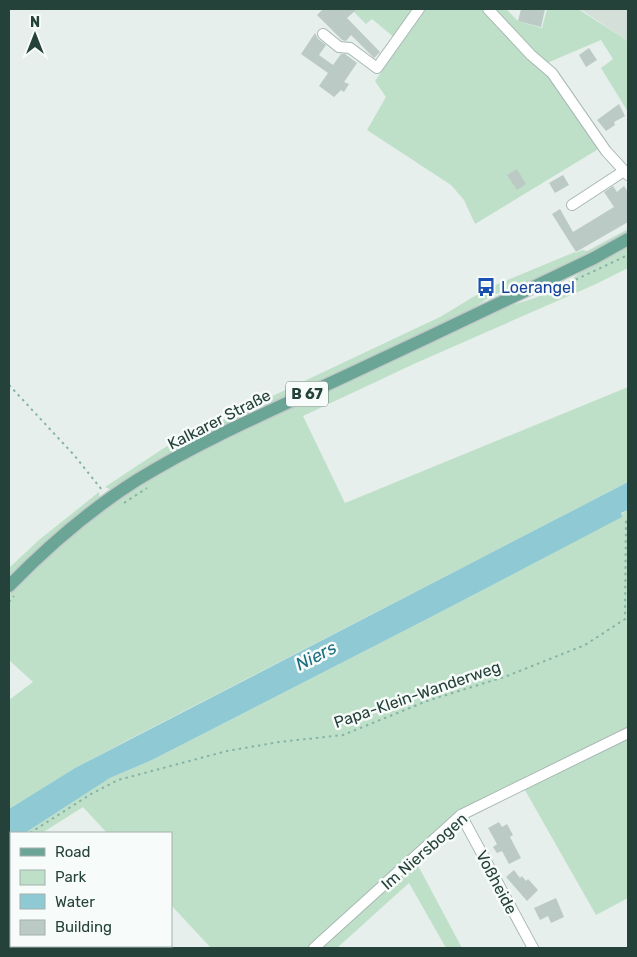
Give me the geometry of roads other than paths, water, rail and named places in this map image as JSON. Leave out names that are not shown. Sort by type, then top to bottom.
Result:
[{"type":"main road","name":"Kalkarer Straße","points":[[14,588],[37,559],[109,500],[137,480],[196,447],[264,413],[594,258],[628,239]]},
{"type":"street","points":[[323,34],[338,46],[350,48],[377,68],[419,9]]},
{"type":"street","points":[[488,9],[531,55],[552,73],[606,152],[626,173],[572,204]]},
{"type":"street","name":"Im Niersbogen","points":[[314,948],[461,815],[628,733]]},
{"type":"street","name":"Voßheide","points":[[461,815],[533,948]]},
{"type":"water","name":"Niers","points":[[628,482],[628,510],[621,513],[622,517],[152,760],[110,778],[27,832],[10,832],[9,844],[9,809],[75,768]]},
{"type":"place","name":"Loerangel","points":[[486,287]]}]
